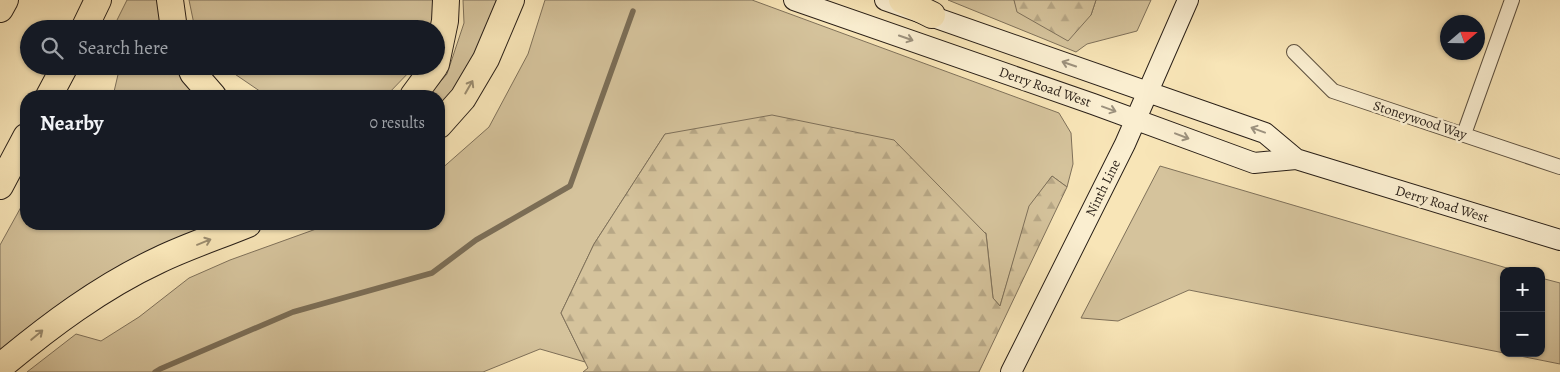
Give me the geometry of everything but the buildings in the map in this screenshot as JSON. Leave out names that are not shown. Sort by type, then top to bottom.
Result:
[{"type":"highway","points":[[0,9],[5,0]]},
{"type":"highway","points":[[88,20],[98,0]]},
{"type":"highway","points":[[170,0],[173,20]]},
{"type":"highway","points":[[445,20],[446,0]]},
{"type":"highway","points":[[445,118],[462,98],[486,59],[511,0]]},
{"type":"highway","points":[[902,0],[932,16]]},
{"type":"highway","points":[[52,90],[60,75]]},
{"type":"highway","points":[[194,75],[208,90]]},
{"type":"highway","points":[[417,90],[429,75]]},
{"type":"highway","points":[[0,186],[20,148]]},
{"type":"highway","points":[[0,367],[44,330],[106,288],[159,260],[233,230]]},
{"type":"main road","name":"Derry Road West","points":[[794,0],[1136,119],[1254,163],[1296,159],[1560,240]]},
{"type":"main road","name":"Derry Road West","points":[[885,0],[1265,133],[1296,159]]},
{"type":"main road","name":"Ninth Line","points":[[1011,372],[1136,119],[1188,0]]},
{"type":"street","points":[[1464,134],[1512,0]]},
{"type":"street","name":"Stoneywood Way","points":[[1294,52],[1333,92],[1560,167]]},
{"type":"green space","points":[[127,0],[162,0],[165,20],[117,20]]},
{"type":"green space","points":[[189,0],[433,0],[434,20],[193,20]]},
{"type":"green space","points":[[463,0],[498,0],[479,55],[445,103],[445,90],[433,90],[447,74],[464,23]]},
{"type":"green space","points":[[545,0],[752,0],[1059,113],[1071,133],[1073,164],[1067,187],[1052,176],[1030,206],[1000,306],[993,298],[986,233],[665,134],[594,244],[561,313],[585,362],[540,349],[483,372],[27,372],[76,334],[101,341],[139,317],[189,278],[230,260],[313,230],[445,230],[445,166],[489,127],[528,54]]},
{"type":"green space","points":[[948,0],[1014,0],[1018,12],[1091,15],[1096,0],[1151,0],[1137,31],[1087,44],[1076,52]]},
{"type":"green space","points":[[1014,0],[1096,0],[1091,15],[1068,41],[1017,12]]},
{"type":"green space","points":[[118,75],[186,75],[196,90],[114,90]]},
{"type":"green space","points":[[236,75],[406,75],[392,90],[258,90]]},
{"type":"green space","points":[[772,115],[894,140],[986,234],[993,298],[1000,306],[1029,206],[1052,176],[1067,187],[979,372],[583,372],[588,368],[561,313],[594,244],[665,134]]},
{"type":"green space","points":[[1160,166],[1503,267],[1500,267],[1500,352],[1189,290],[1118,321],[1081,318]]},
{"type":"green space","points":[[20,209],[20,230],[201,230],[172,241],[65,300],[0,351],[0,245]]},
{"type":"green space","points":[[1545,279],[1560,283],[1560,364],[1525,357],[1545,357]]},
{"type":"waterway","points":[[155,372],[293,312],[432,273],[476,240],[570,186],[633,11]]}]
